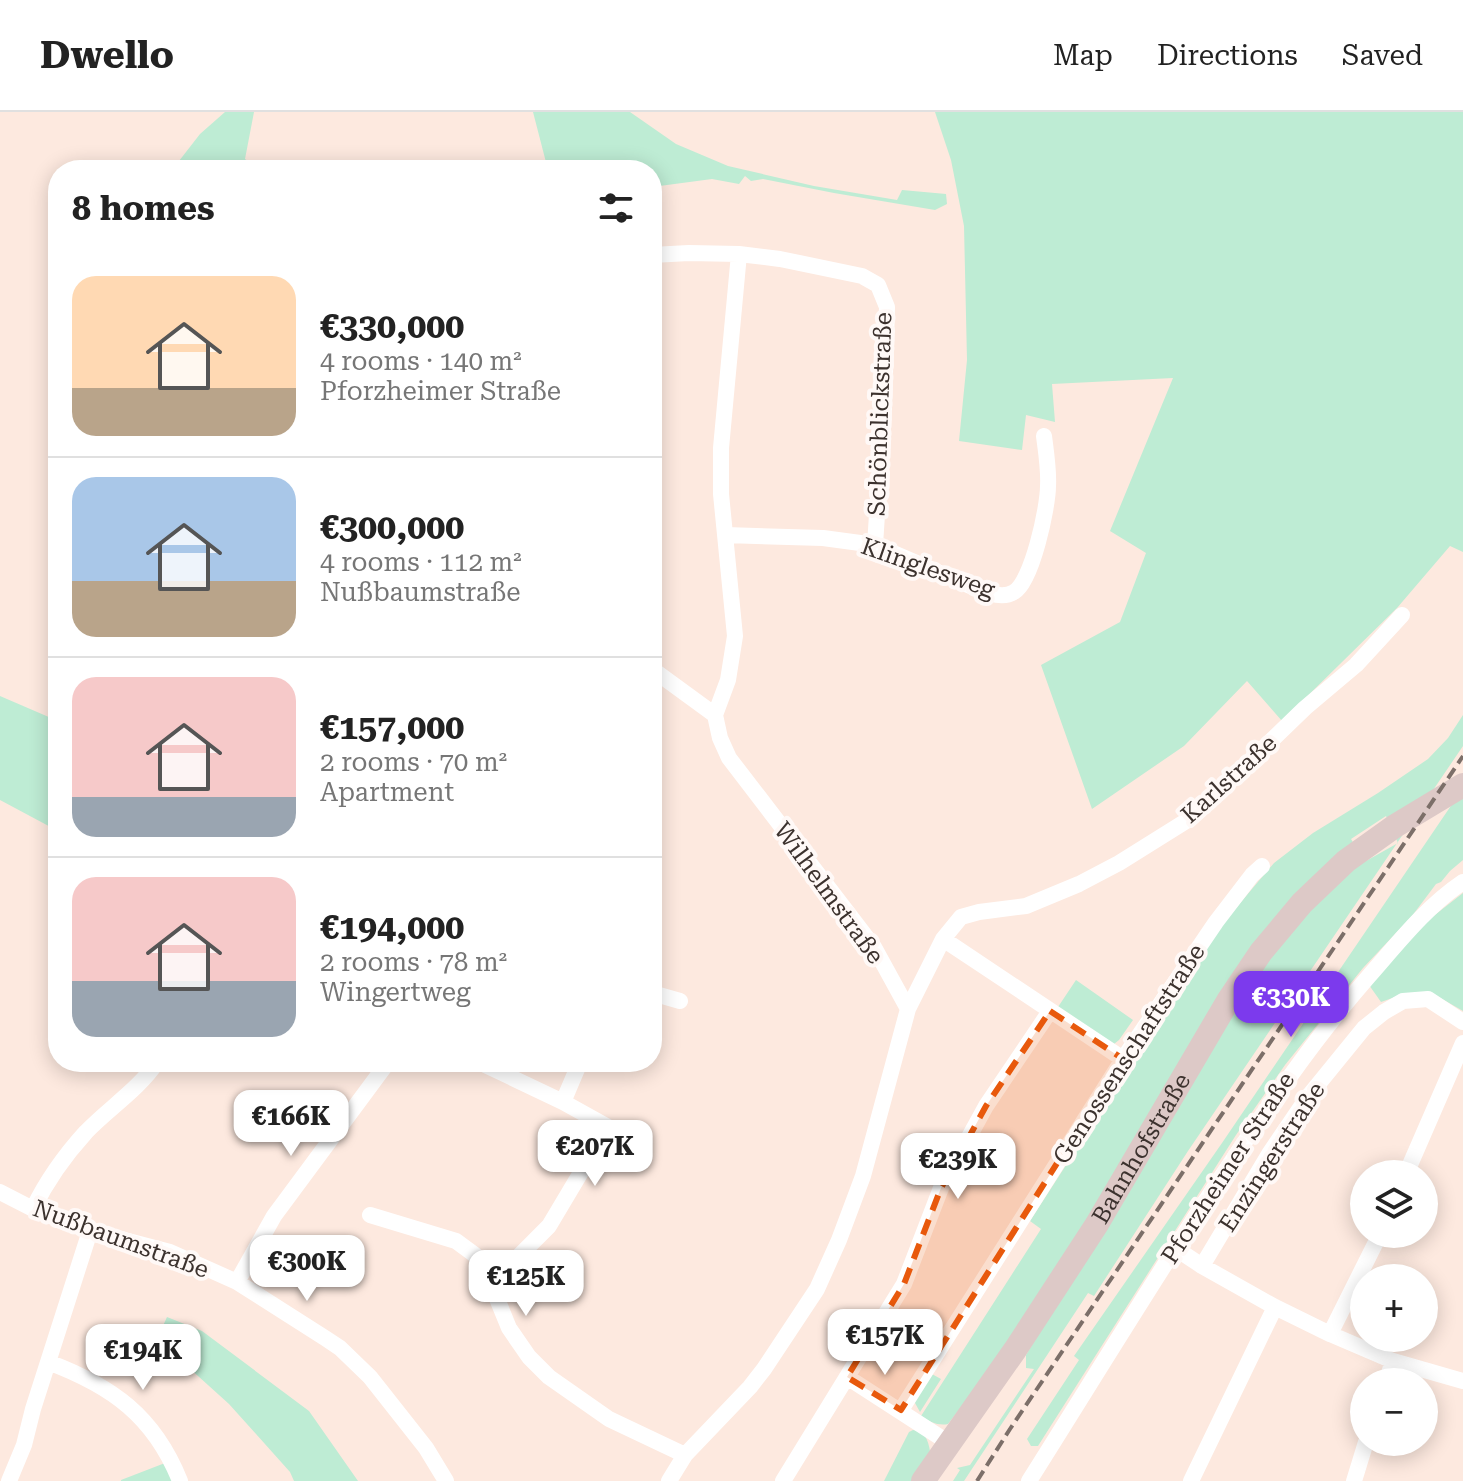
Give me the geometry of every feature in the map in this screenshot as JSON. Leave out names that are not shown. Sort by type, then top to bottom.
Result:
[{"type":"main road","name":"Bahnhofstraße","points":[[923,1481],[1015,1350],[1097,1224],[1228,1001],[1261,952],[1326,879],[1368,845],[1463,785]]},
{"type":"street","name":"Schönblickstraße","points":[[662,254],[739,254],[780,259],[862,276],[878,285],[887,307],[875,545]]},
{"type":"street","points":[[662,676],[715,715],[728,680],[735,636],[721,494],[721,448],[739,254]]},
{"type":"street","name":"Klinglesweg","points":[[725,535],[823,538],[875,545],[984,592],[1001,596],[1015,592],[1024,583],[1038,545],[1048,487],[1044,436]]},
{"type":"street","name":"Karlstraße","points":[[908,1009],[943,939],[961,917],[1026,906],[1079,884],[1191,818],[1305,708],[1356,665],[1402,615]]},
{"type":"street","name":"Wilhelmstraße","points":[[715,715],[729,758],[874,947],[908,1009]]},
{"type":"street","name":"Genossenschaftstraße","points":[[901,1410],[1123,1059],[1216,922],[1262,866]]},
{"type":"street","name":"Pforzheimer Straße","points":[[1029,1481],[1175,1248],[1297,1064],[1334,1016],[1417,922],[1463,882]]},
{"type":"street","points":[[943,939],[1123,1059]]},
{"type":"street","points":[[662,996],[680,1001]]},
{"type":"street","name":"Enzingerstraße","points":[[1202,1266],[1269,1154],[1307,1098],[1364,1028],[1403,1001],[1428,999],[1463,1022]]},
{"type":"street","points":[[669,1481],[685,1455],[750,1387],[817,1289],[863,1176],[908,1009]]},
{"type":"street","points":[[783,1481],[904,1284],[941,1188],[986,1106],[1050,1011]]},
{"type":"street","points":[[1412,1160],[1463,1043]]},
{"type":"street","points":[[33,1209],[56,1170],[86,1133],[150,1072]]},
{"type":"street","points":[[237,1282],[274,1216],[381,1072]]},
{"type":"street","points":[[491,1284],[549,1226],[608,1127],[500,1072]]},
{"type":"street","points":[[563,1102],[576,1072]]},
{"type":"street","name":"Nußbaumstraße","points":[[0,1192],[33,1209],[90,1231],[170,1252],[237,1282],[340,1348],[370,1377],[417,1436],[446,1481]]},
{"type":"street","points":[[370,1215],[456,1241],[475,1255],[509,1328],[529,1357],[549,1377],[609,1419],[685,1455]]},
{"type":"street","points":[[9,1481],[24,1445],[90,1231]]},
{"type":"street","points":[[1175,1248],[1275,1307],[1330,1334],[1393,1361],[1463,1381]]},
{"type":"street","points":[[1330,1334],[1373,1248]]},
{"type":"street","points":[[1191,1481],[1275,1307]]},
{"type":"street","points":[[1391,1368],[1393,1361]]},
{"type":"street","points":[[48,1362],[82,1374],[120,1399],[162,1443],[180,1481]]},
{"type":"street","points":[[847,1377],[949,1443]]},
{"type":"street","points":[[1354,1481],[1362,1456]]},
{"type":"highlighted area","points":[[1050,1011],[1123,1059],[901,1410],[847,1377],[904,1284],[941,1188],[986,1106]]},
{"type":"green space","points":[[225,112],[254,112],[246,160],[180,160],[200,134]]},
{"type":"green space","points":[[533,112],[630,112],[676,144],[728,166],[814,186],[897,200],[902,190],[946,194],[947,204],[935,210],[763,179],[751,181],[745,176],[739,184],[712,179],[662,186],[662,160],[545,160]]},
{"type":"green space","points":[[935,112],[1463,112],[1463,552],[1450,546],[1397,608],[1282,721],[1247,681],[1184,746],[1092,809],[1041,665],[1120,622],[1146,553],[1110,531],[1173,378],[1052,384],[1055,422],[1026,415],[1022,450],[959,441],[967,360],[964,226],[951,160]]},
{"type":"green space","points":[[0,696],[48,717],[48,826],[0,800]]},
{"type":"green space","points":[[1463,715],[1463,746],[1398,842],[1386,816],[1351,839],[1354,844],[1324,869],[1128,1158],[1008,1347],[948,1424],[934,1423],[921,1416],[1041,1229],[1030,1221],[1120,1074],[1214,934],[1274,863],[1313,833],[1428,759],[1448,738]]},
{"type":"green space","points":[[1463,788],[1463,860],[1436,884],[1412,916],[1363,968],[1285,1065],[1236,1135],[1038,1446],[1031,1446],[1027,1439],[1079,1360],[1074,1356]]},
{"type":"green space","points":[[1397,844],[1188,1151],[1094,1296],[1088,1293],[964,1481],[953,1481],[960,1470],[957,1468],[970,1465],[1034,1369],[1026,1368],[1026,1355],[1224,1024],[1285,935],[1363,859],[1366,861]]},
{"type":"green space","points":[[1463,893],[1463,1011],[1430,992],[1401,995],[1381,1002],[1369,985],[1427,921]]},
{"type":"green space","points":[[1076,980],[1133,1020],[1114,1044],[1058,1007]]},
{"type":"green space","points":[[167,1317],[202,1331],[309,1411],[358,1481],[294,1481],[290,1472],[229,1404],[157,1339]]},
{"type":"green space","points":[[930,1373],[941,1379],[920,1412],[915,1403],[916,1397]]},
{"type":"green space","points":[[913,1430],[925,1437],[930,1451],[912,1481],[884,1481],[909,1432]]},
{"type":"green space","points":[[165,1463],[172,1481],[121,1481],[121,1480]]},
{"type":"railway","points":[[977,1481],[1463,756]]}]
